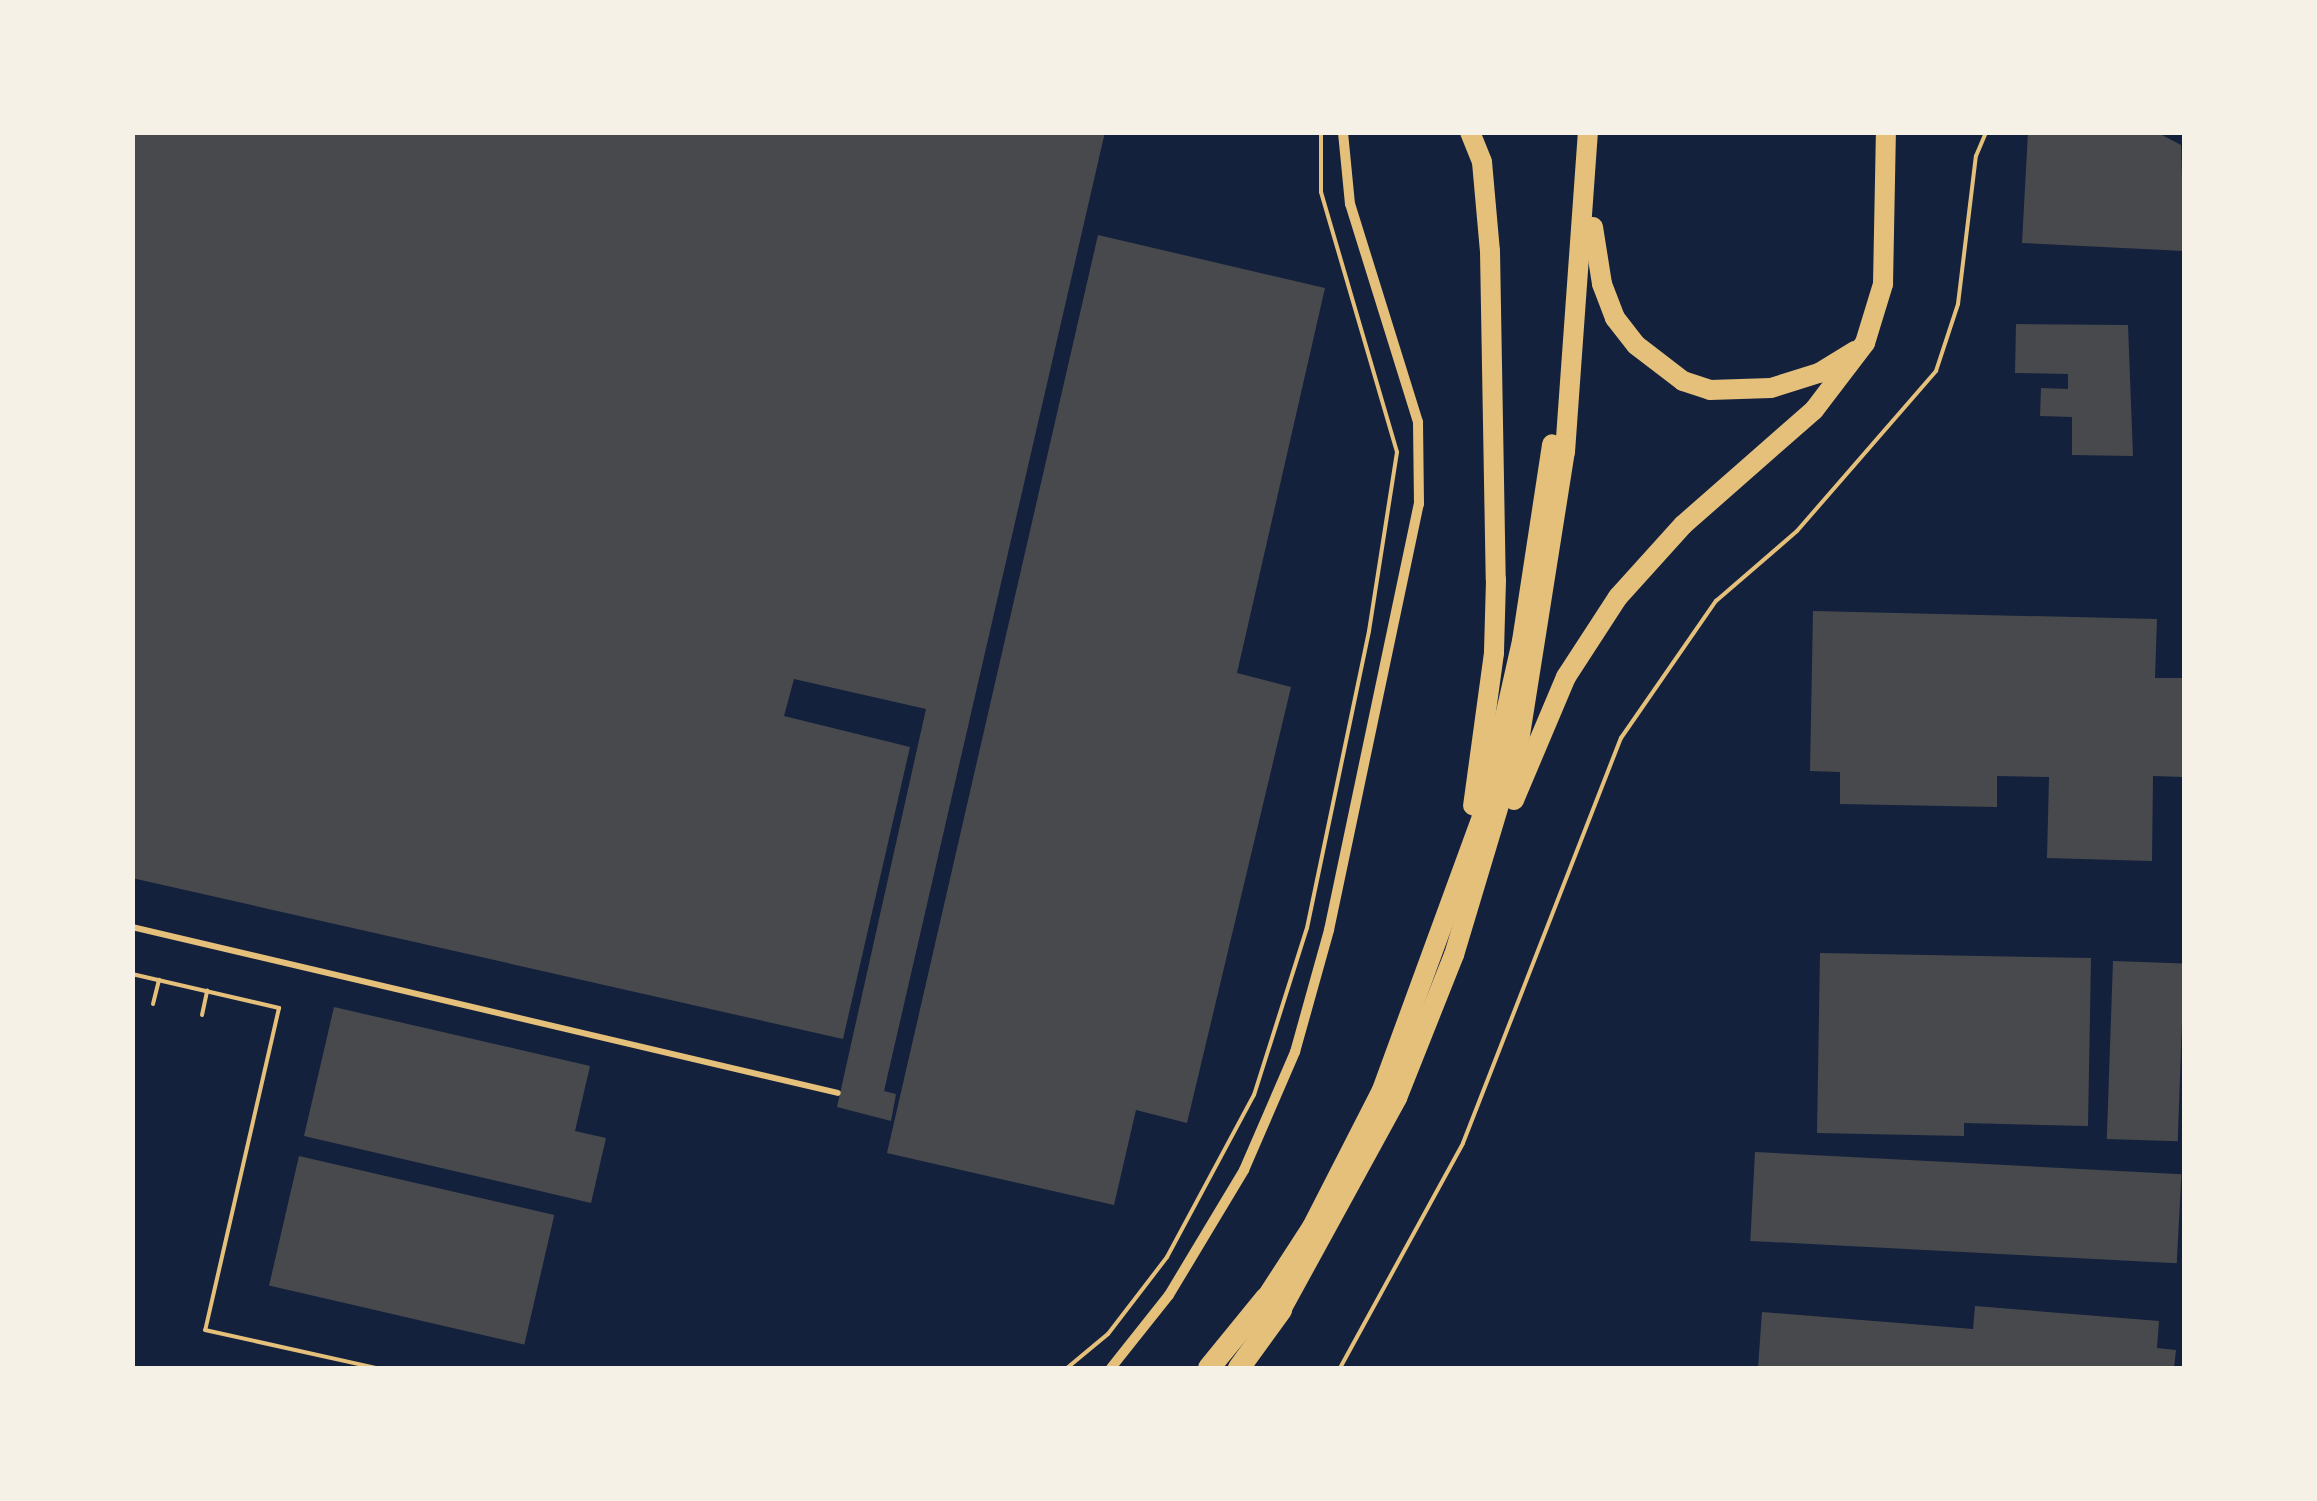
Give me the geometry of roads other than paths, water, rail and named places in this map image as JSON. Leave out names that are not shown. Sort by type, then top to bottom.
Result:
[{"type":"highway","points":[[1208,1368],[1273,1304]]},
{"type":"highway","points":[[1218,1368],[1273,1304]]},
{"type":"highway","points":[[1242,1368],[1273,1304]]},
{"type":"main road","points":[[1442,934],[1472,810],[1494,653],[1490,251],[1482,162],[1470,132]]},
{"type":"main road","points":[[1273,1304],[1382,1090],[1442,934],[1496,761],[1537,555],[1552,450],[1576,132]]},
{"type":"main road","points":[[1454,955],[1507,786],[1538,646],[1566,452],[1588,132]]},
{"type":"main road","points":[[1273,1304],[1397,1098],[1545,724],[1592,634],[1645,563],[1814,410],[1865,343],[1883,284],[1886,132]]},
{"type":"main road","points":[[1588,159],[1602,284],[1615,318],[1658,364],[1710,390],[1771,388],[1819,373],[1865,343]]},
{"type":"street","points":[[1111,1368],[1169,1295],[1244,1170],[1295,1052],[1329,930],[1419,504],[1418,422],[1350,204],[1343,132]]},
{"type":"lane","points":[[132,926],[838,1093]]}]
